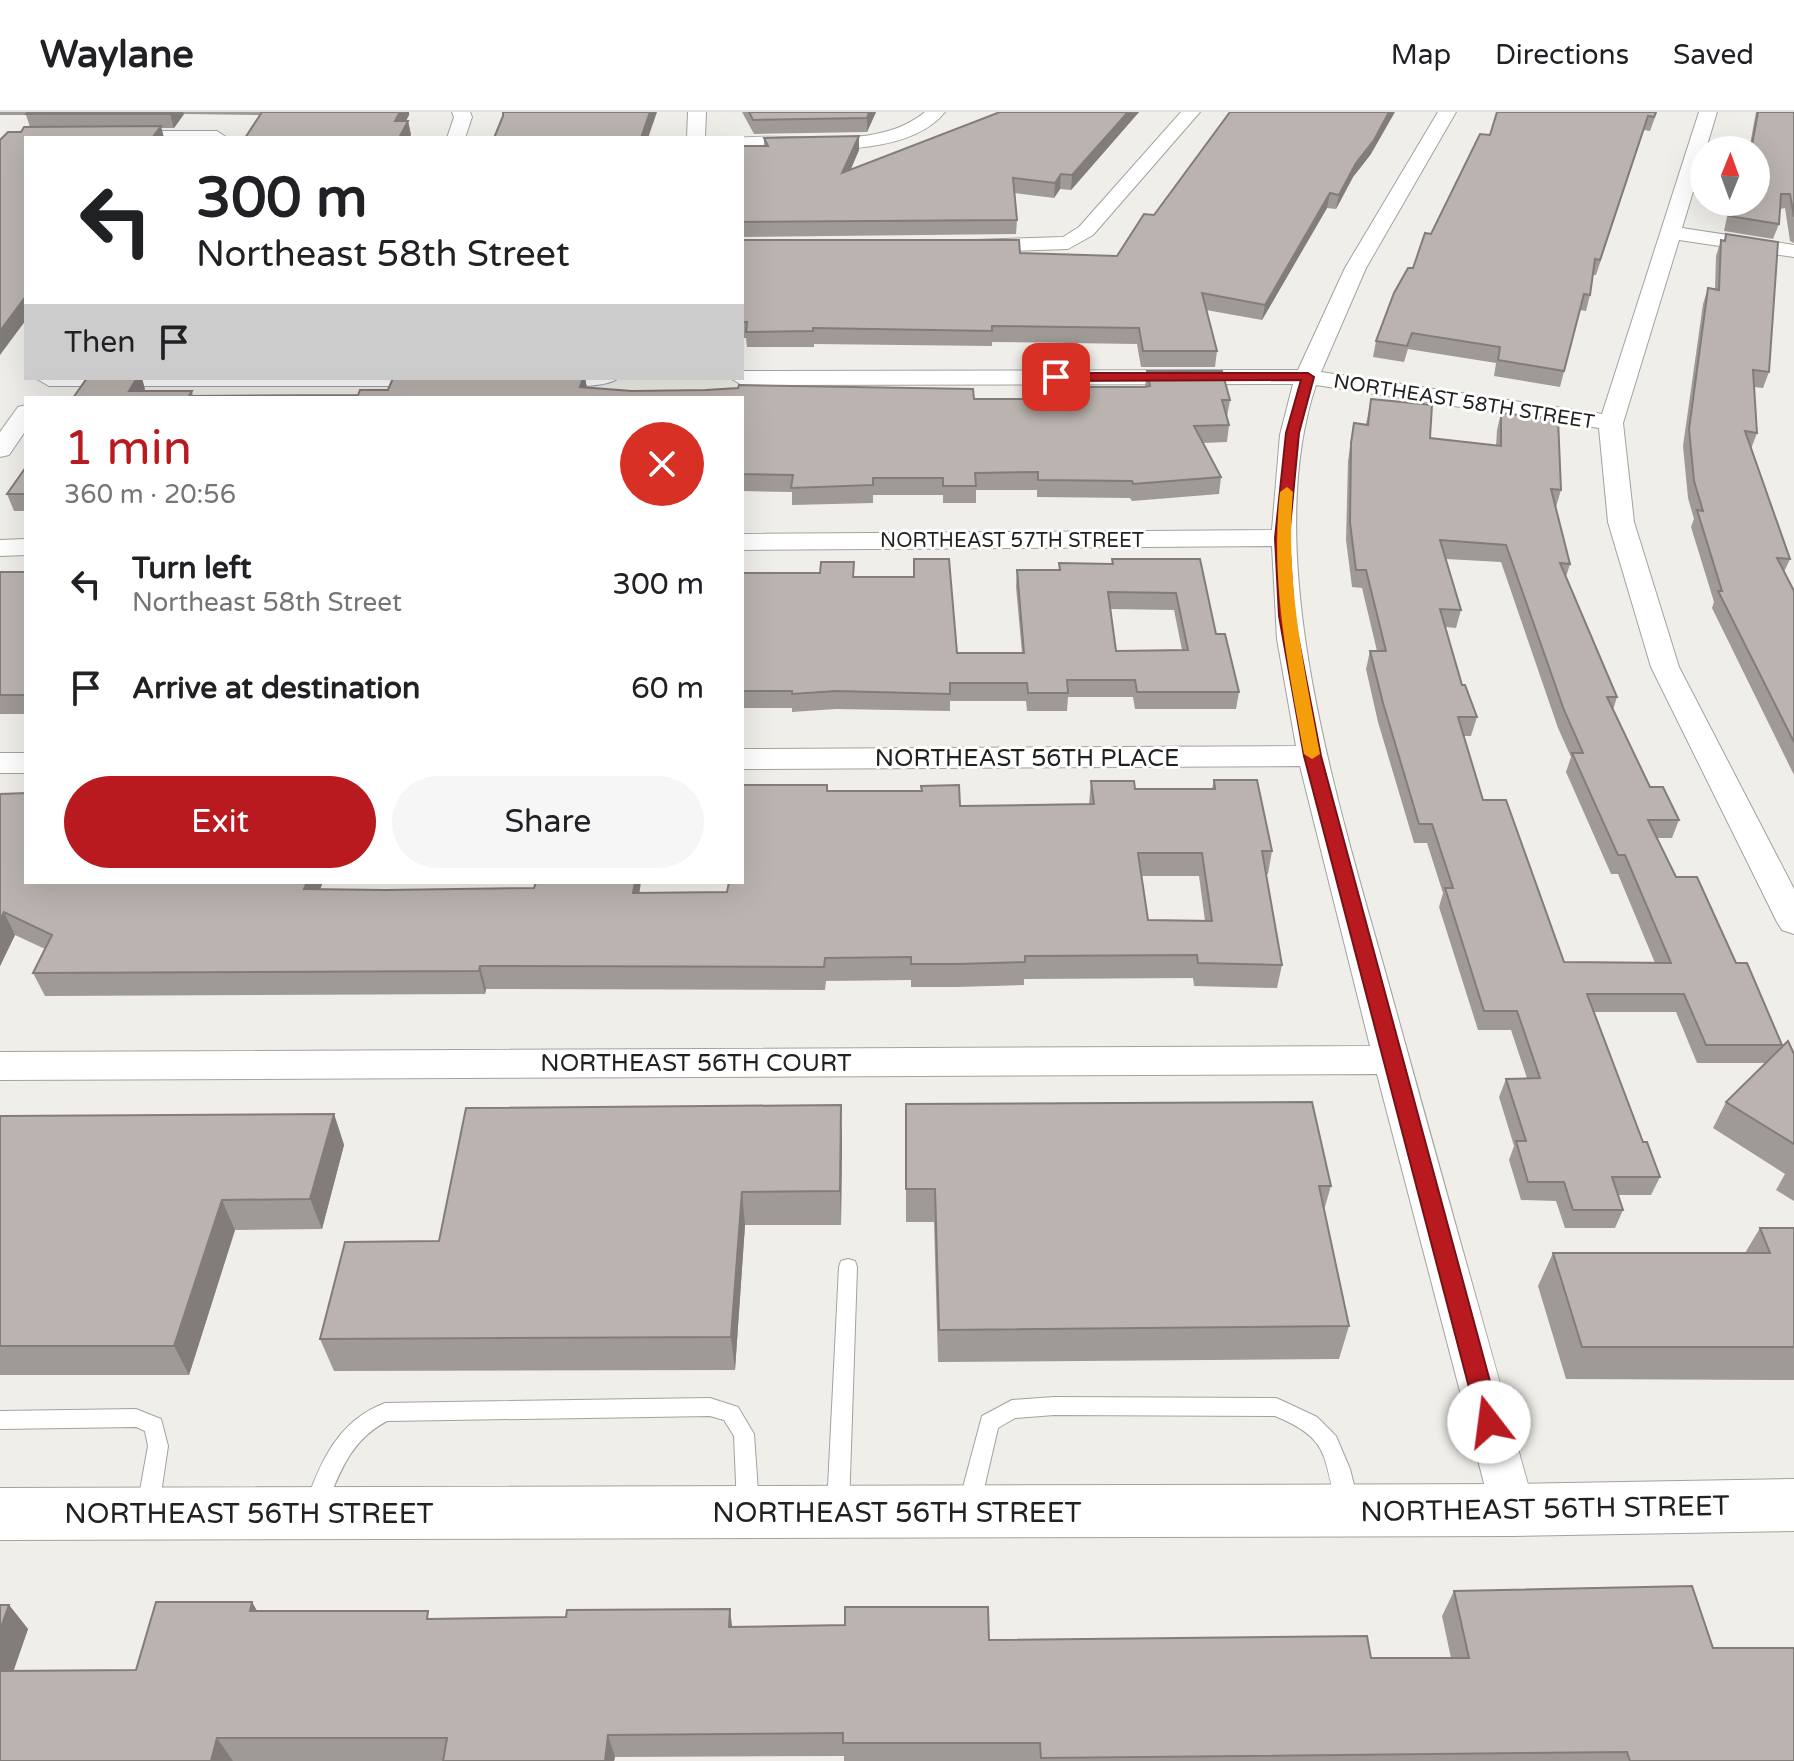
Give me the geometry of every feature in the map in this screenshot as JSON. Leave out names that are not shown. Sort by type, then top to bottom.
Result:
[{"type":"street","points":[[457,136],[463,117],[461,112]]},
{"type":"street","points":[[696,136],[697,112]]},
{"type":"street","points":[[744,143],[875,141],[898,137],[917,128],[936,112]]},
{"type":"street","points":[[957,246],[1068,243],[1086,231],[1191,112]]},
{"type":"street","points":[[1447,112],[1340,301],[1308,377],[1293,433],[1282,538],[1287,616],[1312,756],[1513,1510]]},
{"type":"street","points":[[1708,112],[1611,423],[1621,522],[1665,667],[1794,922]]},
{"type":"street","points":[[1669,232],[1794,251]]},
{"type":"street","name":"NORTHEAST 58TH STREET","points":[[744,378],[1308,377],[1611,423]]},
{"type":"street","points":[[45,385],[297,380]]},
{"type":"street","points":[[0,450],[24,415]]},
{"type":"street","name":"NORTHEAST 57TH STREET","points":[[744,542],[1282,538]]},
{"type":"street","points":[[0,548],[24,547]]},
{"type":"street","name":"NORTHEAST 56TH PLACE","points":[[744,759],[1312,756]]},
{"type":"street","points":[[0,763],[24,763]]},
{"type":"street","name":"NORTHEAST 56TH COURT","points":[[0,1066],[1392,1060]]},
{"type":"street","name":"NORTHEAST 56TH STREET","points":[[0,1514],[1513,1510],[1794,1505]]},
{"type":"lane","points":[[838,1512],[848,1267]]},
{"type":"lane","points":[[968,1511],[989,1422],[1012,1409],[1054,1406],[1276,1407],[1309,1419],[1327,1439],[1339,1460],[1349,1510]]},
{"type":"lane","points":[[314,1513],[332,1458],[346,1437],[367,1419],[385,1412],[710,1407],[731,1413],[744,1434],[748,1512]]},
{"type":"lane","points":[[0,1420],[136,1418],[154,1425],[158,1446],[147,1513]]},
{"type":"building","points":[[28,112],[171,112],[26,114]]},
{"type":"building","points":[[262,112],[400,112],[395,121],[408,121],[400,136],[246,136]]},
{"type":"building","points":[[503,112],[650,112],[642,135],[648,136],[495,136]]},
{"type":"building","points":[[749,112],[869,112],[867,118],[753,120]]},
{"type":"building","points":[[1000,112],[1128,112],[1072,175],[1061,174],[1055,183],[1013,178],[1017,220],[744,222],[744,146],[768,146],[764,138],[859,136],[842,173]]},
{"type":"building","points":[[1230,112],[1389,112],[1339,195],[1330,193],[1265,305],[1202,293],[1217,351],[1143,351],[1139,328],[992,326],[992,331],[813,328],[813,331],[746,332],[744,240],[1019,240],[1020,253],[1117,256],[1144,214],[1154,215]]},
{"type":"building","points":[[1497,112],[1656,112],[1654,117],[1648,116],[1600,260],[1595,259],[1590,295],[1584,294],[1564,371],[1498,360],[1500,347],[1412,333],[1407,346],[1376,341],[1394,293],[1408,268],[1413,268],[1425,233],[1431,234],[1480,134],[1490,135]]},
{"type":"building","points":[[1758,112],[1794,112],[1794,217],[1790,194],[1781,194],[1779,224],[1729,216],[1770,216],[1770,136],[1754,136]]},
{"type":"building","points":[[161,126],[154,136],[24,136],[24,299],[0,331],[0,140],[8,132],[21,132],[24,127]]},
{"type":"building","points":[[1726,234],[1778,242],[1769,372],[1753,370],[1757,433],[1745,431],[1790,559],[1777,558],[1794,591],[1794,742],[1718,591],[1722,591],[1697,510],[1703,511],[1694,481],[1689,429],[1708,288],[1719,290],[1721,240],[1725,241]]},
{"type":"building","points":[[1147,371],[1222,371],[1230,400],[1222,400],[1229,425],[1194,426],[1221,477],[1133,484],[1132,481],[1038,480],[1038,472],[975,473],[976,486],[943,486],[943,478],[873,478],[873,485],[791,488],[793,475],[744,474],[744,396],[189,396],[358,395],[360,390],[388,390],[392,380],[582,380],[580,387],[632,391],[706,390],[738,388],[739,385],[973,389],[974,399],[1039,399],[1038,387],[1150,386]]},
{"type":"building","points":[[86,380],[136,380],[129,391],[192,391],[189,396],[74,396]]},
{"type":"building","points":[[1371,399],[1432,405],[1430,438],[1501,446],[1501,413],[1558,419],[1561,490],[1551,489],[1570,564],[1560,563],[1617,697],[1607,697],[1650,787],[1663,787],[1679,820],[1648,820],[1676,877],[1697,877],[1736,963],[1747,963],[1782,1045],[1706,1045],[1684,994],[1587,994],[1643,1142],[1647,1142],[1660,1177],[1612,1177],[1623,1210],[1573,1210],[1564,1182],[1528,1182],[1516,1141],[1526,1141],[1506,1079],[1540,1078],[1517,1011],[1484,1011],[1445,888],[1453,888],[1432,824],[1419,824],[1370,651],[1386,651],[1366,570],[1356,570],[1350,523],[1354,423],[1368,425]],"holes":[[[1440,540],[1506,545],[1564,710],[1583,753],[1572,753],[1618,855],[1625,855],[1671,963],[1564,962],[1506,800],[1483,800],[1458,717],[1477,717],[1465,685],[1462,685],[1440,609],[1461,610]]]},
{"type":"building","points":[[24,470],[24,494],[7,494]]},
{"type":"building","points":[[914,559],[949,559],[957,653],[1024,653],[1017,570],[1060,570],[1059,563],[1113,564],[1112,559],[1200,559],[1216,634],[1225,634],[1239,692],[1137,692],[1135,680],[1067,680],[1068,693],[1028,693],[1027,683],[950,683],[950,694],[744,691],[744,573],[820,573],[821,562],[854,562],[853,577],[914,577]],"holes":[[[1108,592],[1176,593],[1188,650],[1116,651]]]},
{"type":"building","points":[[0,572],[24,572],[24,695],[0,695]]},
{"type":"building","points":[[1214,780],[1257,780],[1272,851],[1262,851],[1282,965],[1198,963],[1197,955],[1025,956],[1025,962],[957,964],[911,964],[911,957],[825,958],[824,967],[480,966],[479,971],[33,973],[52,935],[4,912],[0,920],[0,794],[24,793],[24,884],[306,884],[304,889],[385,890],[635,884],[633,893],[727,892],[729,884],[744,884],[744,785],[827,785],[827,791],[922,791],[921,786],[959,785],[960,806],[1094,804],[1091,781],[1134,781],[1135,789],[1215,789]],"holes":[[[1138,853],[1202,853],[1212,921],[1148,920]]]},
{"type":"building","points":[[1788,1041],[1794,1054],[1794,1144],[1726,1102]]},
{"type":"building","points":[[1312,1102],[1331,1186],[1319,1186],[1349,1326],[939,1330],[935,1189],[906,1189],[906,1104]]},
{"type":"building","points":[[841,1105],[840,1191],[742,1192],[731,1337],[320,1339],[345,1242],[439,1241],[466,1108]]},
{"type":"building","points":[[334,1114],[310,1199],[222,1200],[174,1346],[0,1346],[0,1116]]},
{"type":"building","points":[[1760,1228],[1794,1228],[1794,1347],[1582,1347],[1553,1253],[1770,1253]]},
{"type":"building","points":[[1692,1586],[1713,1648],[1794,1648],[1794,1761],[1630,1761],[1627,1752],[1041,1758],[1040,1743],[843,1743],[843,1733],[608,1735],[605,1761],[443,1761],[447,1738],[217,1738],[211,1761],[0,1761],[0,1671],[136,1670],[156,1602],[252,1602],[250,1611],[428,1611],[427,1619],[566,1617],[567,1610],[730,1609],[729,1627],[845,1625],[845,1607],[988,1607],[989,1640],[1367,1636],[1371,1658],[1469,1658],[1454,1591]]},
{"type":"building","points":[[0,1605],[9,1605],[0,1630]]},
{"type":"slow traffic","points":[[1287,492],[1282,538],[1287,616],[1312,754]]},
{"type":"route","points":[[1056,377],[1308,377],[1293,433],[1282,538],[1287,616],[1312,756],[1489,1422]]}]
